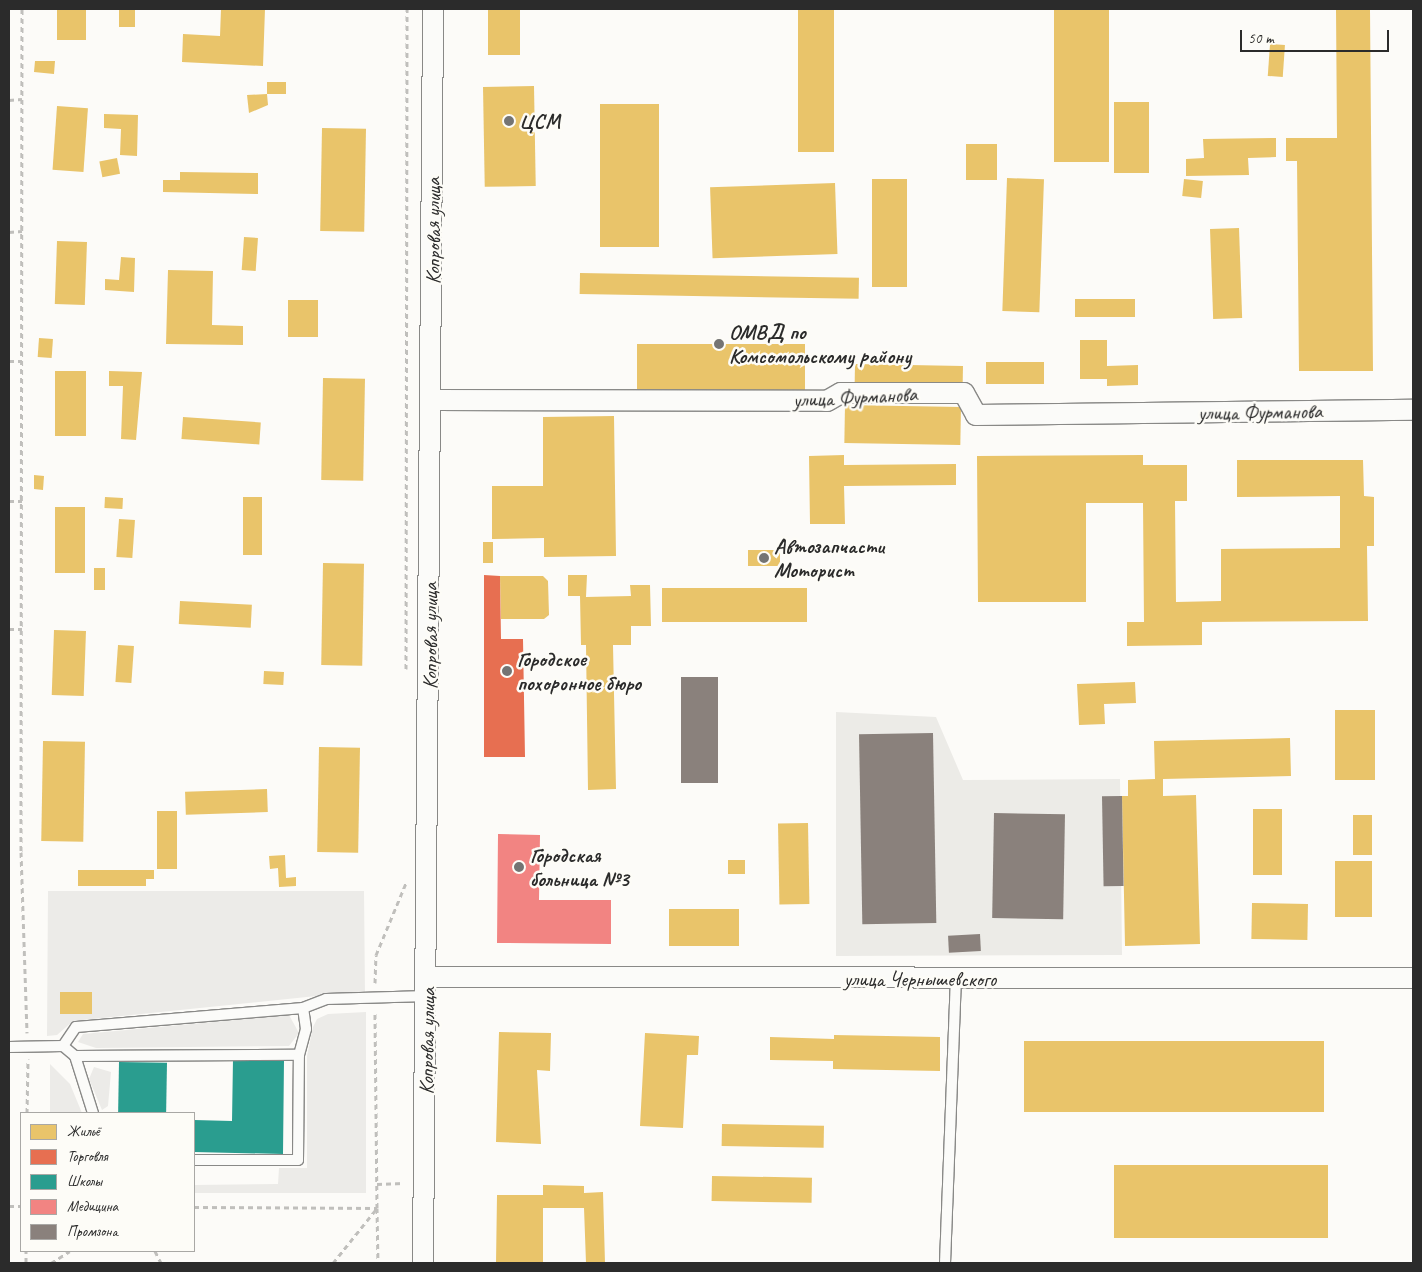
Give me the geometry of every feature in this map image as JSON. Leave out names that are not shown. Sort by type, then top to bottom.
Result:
[{"type":"street","name":"Копровая улица","points":[[423,1263],[428,987],[433,9]]},
{"type":"street","name":"улица Фурманова","points":[[432,400],[827,401],[841,393],[964,393],[976,415],[1413,410]]},
{"type":"street","name":"улица Чернышевского","points":[[428,987],[956,980],[1413,978]]},
{"type":"lane","points":[[944,1263],[956,980]]},
{"type":"lane","points":[[63,1046],[76,1027],[303,1008],[326,999],[375,998],[428,987]]},
{"type":"lane","points":[[195,1160],[298,1160],[299,1055],[306,1028],[303,1008]]},
{"type":"lane","points":[[9,1047],[63,1046],[75,1056],[93,1112]]},
{"type":"lane","points":[[75,1056],[299,1055]]},
{"type":"path","points":[[22,9],[21,852],[28,1047],[27,1112]]},
{"type":"path","points":[[406,672],[407,9]]},
{"type":"path","points":[[9,100],[22,99]]},
{"type":"path","points":[[9,232],[22,232]]},
{"type":"path","points":[[9,361],[22,361]]},
{"type":"path","points":[[9,501],[22,501]]},
{"type":"path","points":[[9,629],[22,629]]},
{"type":"path","points":[[378,1263],[376,955],[407,880]]},
{"type":"path","points":[[377,1184],[404,1183]]},
{"type":"path","points":[[195,1208],[377,1208]]},
{"type":"path","points":[[333,1263],[377,1208]]},
{"type":"path","points":[[51,1263],[68,1252]]},
{"type":"shaded area","points":[[836,712],[936,717],[963,780],[1120,779],[1122,955],[836,956]]},
{"type":"shaded area","points":[[48,891],[364,891],[365,995],[326,995],[73,1021],[57,1035],[47,1036]]},
{"type":"shaded area","points":[[366,1012],[366,1193],[195,1193],[195,1185],[278,1184],[279,1168],[307,1168],[307,1056],[313,1027],[317,1019],[328,1014]]},
{"type":"shaded area","points":[[289,1015],[299,1033],[289,1046],[96,1048],[78,1042],[83,1034]]},
{"type":"shaded area","points":[[50,1064],[70,1084],[82,1112],[50,1112]]},
{"type":"shaded area","points":[[94,1067],[111,1072],[108,1106],[102,1110],[89,1079]]},
{"type":"building: Жильё","points":[[57,9],[86,9],[86,40],[57,40]]},
{"type":"building: Жильё","points":[[119,9],[135,9],[135,27],[119,27]]},
{"type":"building: Жильё","points":[[221,9],[265,9],[263,66],[182,62],[183,34],[220,36]]},
{"type":"building: Жильё","points":[[488,9],[520,9],[520,55],[488,55]]},
{"type":"building: Жильё","points":[[798,9],[834,9],[834,152],[798,152]]},
{"type":"building: Жильё","points":[[1054,9],[1109,9],[1109,162],[1054,162]]},
{"type":"building: Жильё","points":[[1336,9],[1370,9],[1373,371],[1299,371],[1297,161],[1286,161],[1286,138],[1337,138]]},
{"type":"building: Жильё","points":[[1270,44],[1285,45],[1283,77],[1268,76]]},
{"type":"building: Жильё","points":[[35,61],[55,61],[54,74],[34,72]]},
{"type":"building: Жильё","points":[[267,82],[286,82],[286,94],[267,94]]},
{"type":"building: Жильё","name":"ЦСМ","points":[[534,86],[536,186],[485,187],[483,87]]},
{"type":"building: Жильё","points":[[267,94],[268,105],[249,113],[247,95]]},
{"type":"building: Жильё","points":[[1114,102],[1149,102],[1149,173],[1114,173]]},
{"type":"building: Жильё","points":[[600,104],[659,104],[659,247],[600,247]]},
{"type":"building: Жильё","points":[[57,106],[88,108],[83,172],[53,170]]},
{"type":"building: Жильё","points":[[104,114],[138,115],[137,156],[120,155],[121,129],[104,128]]},
{"type":"building: Жильё","points":[[322,128],[366,129],[364,232],[320,231]]},
{"type":"building: Жильё","points":[[1276,138],[1276,157],[1248,158],[1249,175],[1186,176],[1186,159],[1204,158],[1203,139]]},
{"type":"building: Жильё","points":[[966,144],[997,144],[997,180],[966,180]]},
{"type":"building: Жильё","points":[[117,158],[120,174],[102,177],[99,161]]},
{"type":"building: Жильё","points":[[180,172],[258,173],[258,194],[163,192],[163,180],[180,180]]},
{"type":"building: Жильё","points":[[1007,178],[1044,179],[1039,312],[1002,311]]},
{"type":"building: Жильё","points":[[872,179],[907,179],[907,287],[872,287]]},
{"type":"building: Жильё","points":[[1184,179],[1203,181],[1201,198],[1182,196]]},
{"type":"building: Жильё","points":[[835,183],[837,254],[713,258],[710,187]]},
{"type":"building: Жильё","points":[[1239,228],[1242,318],[1213,319],[1210,229]]},
{"type":"building: Жильё","points":[[244,237],[258,238],[256,271],[242,270]]},
{"type":"building: Жильё","points":[[57,241],[87,242],[85,305],[55,304]]},
{"type":"building: Жильё","points":[[121,257],[135,258],[134,292],[105,290],[105,279],[119,280]]},
{"type":"building: Жильё","points":[[168,270],[213,271],[212,325],[243,326],[243,345],[166,344]]},
{"type":"building: Жильё","points":[[580,273],[859,278],[859,299],[580,294]]},
{"type":"building: Жильё","points":[[1075,299],[1135,299],[1135,317],[1075,317]]},
{"type":"building: Жильё","points":[[288,300],[318,300],[318,337],[288,337]]},
{"type":"building: Жильё","points":[[39,338],[53,339],[52,358],[38,357]]},
{"type":"building: Жильё","points":[[1080,340],[1107,340],[1107,366],[1138,365],[1138,385],[1107,386],[1107,379],[1080,379]]},
{"type":"building: Жильё","points":[[637,344],[805,344],[805,390],[637,390]]},
{"type":"building: Жильё","points":[[986,362],[1044,362],[1044,384],[986,384]]},
{"type":"building: Жильё","points":[[855,364],[963,366],[963,390],[855,388]]},
{"type":"building: Жильё","points":[[55,371],[86,371],[86,436],[55,436]]},
{"type":"building: Жильё","points":[[109,371],[142,372],[136,440],[121,439],[123,386],[109,386]]},
{"type":"building: Жильё","points":[[323,378],[365,379],[363,481],[321,480]]},
{"type":"building: Жильё","points":[[845,405],[961,407],[960,445],[844,443]]},
{"type":"building: Жильё","points":[[614,416],[616,556],[544,557],[544,538],[492,539],[492,486],[543,486],[543,417]]},
{"type":"building: Жильё","points":[[183,417],[261,422],[259,444],[181,439]]},
{"type":"building: Жильё","points":[[844,455],[844,465],[956,464],[956,485],[844,486],[845,524],[810,524],[809,456]]},
{"type":"building: Жильё","points":[[1143,455],[1143,465],[1187,465],[1187,501],[1175,501],[1176,602],[1221,601],[1221,549],[1340,548],[1340,496],[1237,497],[1237,460],[1363,460],[1364,496],[1374,497],[1374,546],[1367,546],[1368,621],[1202,622],[1202,645],[1127,646],[1127,622],[1144,622],[1143,503],[1086,503],[1086,602],[978,602],[977,456]]},
{"type":"building: Жильё","points":[[34,475],[44,476],[43,490],[34,489]]},
{"type":"building: Жильё","points":[[105,497],[123,498],[122,509],[104,508]]},
{"type":"building: Жильё","points":[[243,497],[262,497],[262,555],[243,555]]},
{"type":"building: Жильё","points":[[55,507],[85,507],[85,573],[55,573]]},
{"type":"building: Жильё","points":[[119,519],[135,520],[132,558],[116,557]]},
{"type":"building: Жильё","points":[[483,542],[493,542],[493,563],[483,563]]},
{"type":"building: Жильё","name":"Автозапчасти Моторист","points":[[748,550],[780,550],[780,566],[748,566]]},
{"type":"building: Жильё","points":[[323,563],[364,564],[362,666],[321,665]]},
{"type":"building: Жильё","points":[[94,568],[105,568],[105,590],[94,590]]},
{"type":"building: Жильё","points":[[568,575],[587,575],[586,597],[631,596],[630,585],[650,585],[651,626],[631,626],[631,645],[613,645],[616,789],[588,790],[586,645],[581,645],[580,596],[568,596]]},
{"type":"building: Жильё","points":[[500,576],[543,576],[548,581],[549,615],[544,619],[501,619]]},
{"type":"building: Жильё","points":[[662,588],[807,588],[807,622],[662,622]]},
{"type":"building: Жильё","points":[[180,601],[252,605],[251,628],[179,624]]},
{"type":"building: Жильё","points":[[54,630],[86,631],[84,696],[52,695]]},
{"type":"building: Жильё","points":[[118,645],[134,646],[131,683],[115,682]]},
{"type":"building: Жильё","points":[[264,671],[284,672],[283,685],[263,684]]},
{"type":"building: Жильё","points":[[1135,682],[1136,703],[1104,704],[1105,724],[1079,725],[1077,684]]},
{"type":"building: Жильё","points":[[1335,710],[1375,710],[1375,780],[1335,780]]},
{"type":"building: Жильё","points":[[1290,738],[1291,776],[1163,779],[1163,796],[1196,795],[1200,944],[1125,946],[1122,796],[1128,796],[1128,780],[1155,779],[1154,741]]},
{"type":"building: Жильё","points":[[43,741],[85,742],[83,842],[41,841]]},
{"type":"building: Жильё","points":[[319,747],[360,748],[358,853],[317,852]]},
{"type":"building: Жильё","points":[[267,789],[268,812],[186,815],[185,792]]},
{"type":"building: Жильё","points":[[1253,809],[1282,809],[1282,875],[1253,875]]},
{"type":"building: Жильё","points":[[157,811],[177,811],[177,869],[157,869]]},
{"type":"building: Жильё","points":[[1353,815],[1372,815],[1372,855],[1353,855]]},
{"type":"building: Жильё","points":[[808,823],[809,904],[779,905],[778,824]]},
{"type":"building: Жильё","points":[[285,855],[286,878],[296,877],[296,886],[279,887],[278,868],[270,869],[269,856]]},
{"type":"building: Жильё","points":[[728,860],[745,860],[745,874],[728,874]]},
{"type":"building: Жильё","points":[[1335,861],[1372,861],[1372,917],[1335,917]]},
{"type":"building: Жильё","points":[[78,870],[154,870],[154,879],[146,879],[146,886],[78,886]]},
{"type":"building: Жильё","points":[[1252,903],[1308,904],[1307,940],[1251,939]]},
{"type":"building: Жильё","points":[[669,909],[739,909],[739,946],[669,946]]},
{"type":"building: Жильё","points":[[60,992],[92,992],[92,1014],[60,1014]]},
{"type":"building: Жильё","points":[[499,1032],[551,1033],[550,1071],[537,1070],[541,1144],[496,1142]]},
{"type":"building: Жильё","points":[[645,1033],[699,1036],[698,1055],[687,1055],[683,1128],[640,1126]]},
{"type":"building: Жильё","points":[[834,1035],[940,1037],[940,1071],[833,1069],[833,1061],[770,1060],[770,1037],[834,1039]]},
{"type":"building: Жильё","points":[[1024,1041],[1324,1041],[1324,1112],[1024,1112]]},
{"type":"building: Жильё","points":[[722,1124],[824,1126],[824,1148],[722,1146]]},
{"type":"building: Жильё","points":[[1114,1165],[1328,1165],[1328,1238],[1114,1238]]},
{"type":"building: Жильё","points":[[712,1176],[812,1178],[812,1203],[712,1201]]},
{"type":"building: Жильё","points":[[543,1185],[584,1186],[584,1193],[603,1192],[605,1263],[586,1263],[584,1208],[543,1208],[543,1263],[496,1263],[497,1195],[543,1195]]},
{"type":"building: Торговля","points":[[484,575],[500,576],[501,639],[523,639],[525,757],[484,757]]},
{"type":"building: Школы","points":[[233,1059],[284,1060],[283,1154],[195,1152],[195,1120],[232,1121]]},
{"type":"building: Школы","points":[[119,1062],[167,1063],[166,1112],[118,1112]]},
{"type":"building: Медицина","name":"Городская больница №3","points":[[498,834],[540,835],[539,900],[611,900],[611,944],[497,943]]},
{"type":"building: Промзона","points":[[681,677],[718,677],[718,783],[681,783]]},
{"type":"building: Промзона","points":[[933,733],[936,923],[862,924],[859,734]]},
{"type":"building: Промзона","points":[[1102,796],[1122,796],[1124,886],[1104,886]]},
{"type":"building: Промзона","points":[[994,813],[1065,814],[1063,919],[992,918]]},
{"type":"building: Промзона","points":[[980,934],[981,951],[949,953],[948,936]]},
{"type":"place","name":"ЦСМ","points":[[509,121]]},
{"type":"place","name":"ОМВД по Комсомольскому району","points":[[719,344]]},
{"type":"place","name":"Автозапчасти Моторист","points":[[764,558]]},
{"type":"place","name":"Городское похоронное бюро","points":[[507,671]]},
{"type":"place","name":"Городская больница №3","points":[[519,867]]}]
